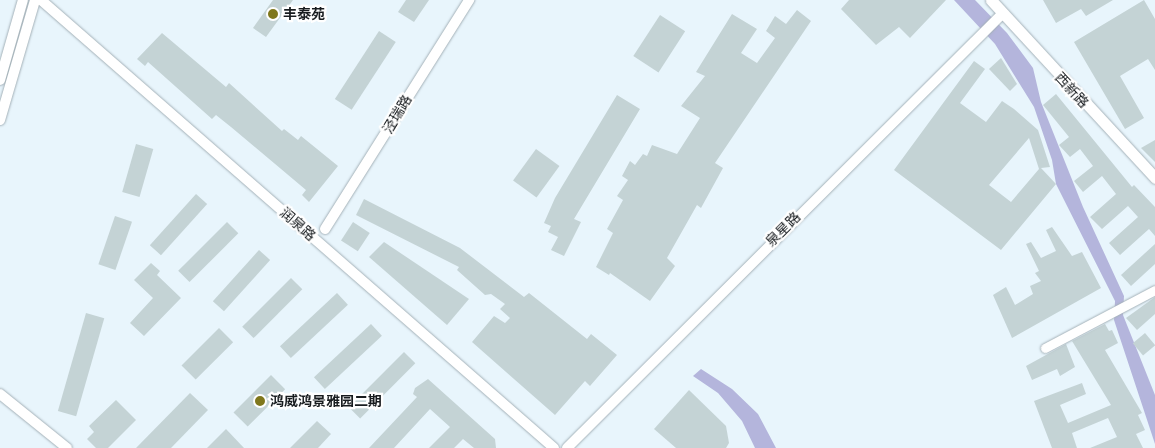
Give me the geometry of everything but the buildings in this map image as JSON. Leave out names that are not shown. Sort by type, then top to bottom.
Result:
[{"type":"main road","name":"西新路","points":[[991,0],[1000,15],[1155,178]]},
{"type":"street","points":[[0,80],[23,0]]},
{"type":"street","points":[[0,120],[35,0]]},
{"type":"street","name":"润泉路","points":[[41,0],[554,448]]},
{"type":"street","name":"泾瑞路","points":[[325,229],[470,0]]},
{"type":"street","name":"泉星路","points":[[566,448],[1000,15]]},
{"type":"street","points":[[1045,348],[1155,290]]},
{"type":"street","points":[[0,394],[66,448]]},
{"type":"water","points":[[954,0],[975,0],[1007,33],[1033,68],[1041,102],[1083,207],[1124,296],[1123,315],[1155,395],[1155,444],[1114,320],[1115,301],[1056,184],[1052,160],[1034,107],[995,44]]},
{"type":"water","points":[[701,369],[732,389],[758,414],[776,448],[755,448],[742,421],[718,393],[693,376]]},
{"type":"place","name":"丰泰苑","points":[[273,14]]},
{"type":"place","name":"鸿威鸿景雅园二期","points":[[260,401]]}]
